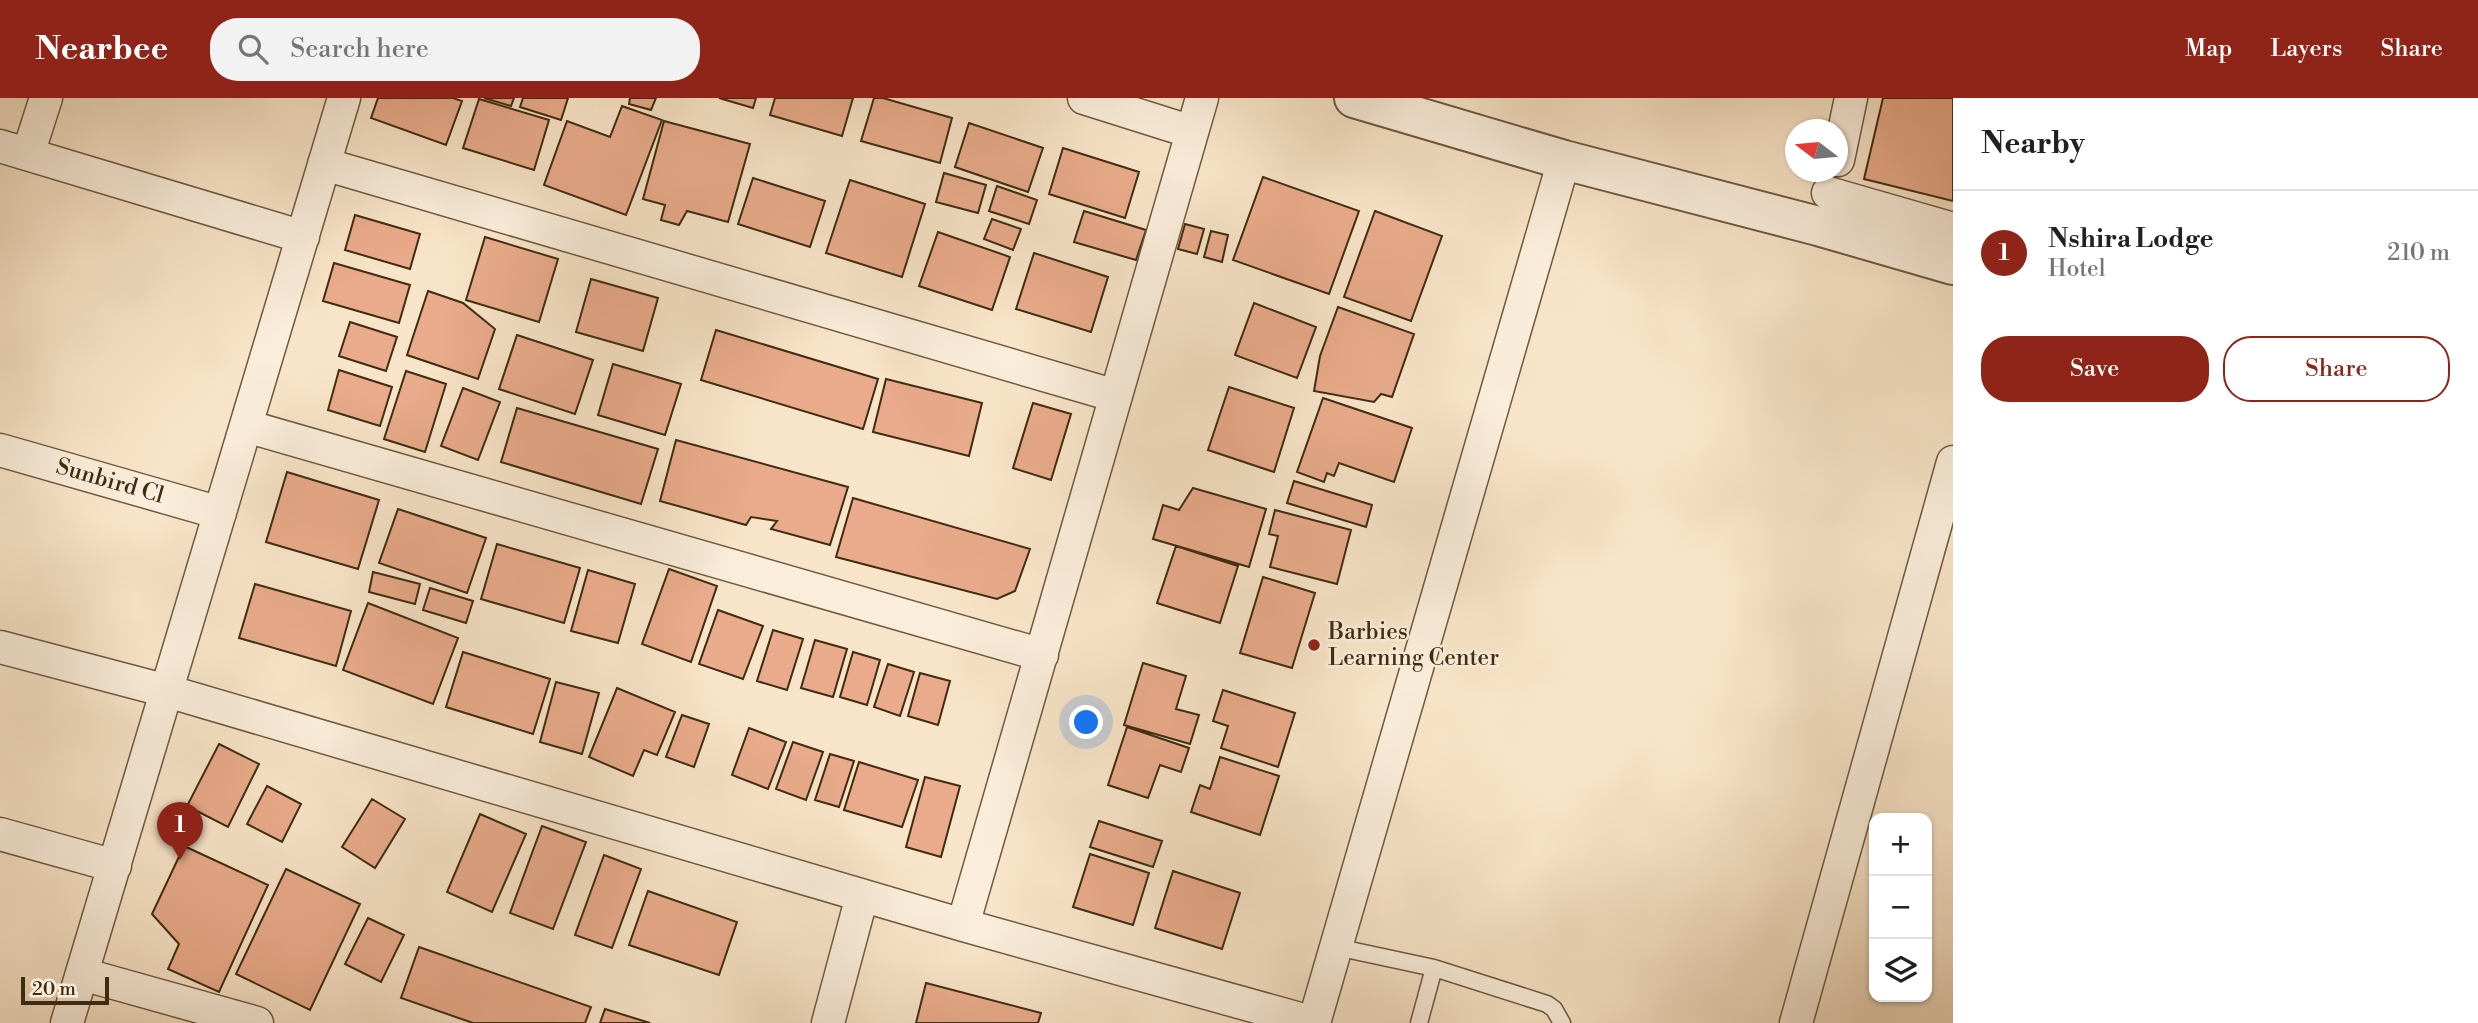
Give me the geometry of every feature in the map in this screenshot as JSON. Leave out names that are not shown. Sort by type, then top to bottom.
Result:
[{"type":"street","points":[[46,98],[14,150],[303,237]]},
{"type":"street","points":[[67,1023],[344,98]]},
{"type":"street","points":[[1084,98],[1192,132]]},
{"type":"street","points":[[964,925],[1202,98]]},
{"type":"street","points":[[1354,98],[1564,160],[1827,197],[1953,229]]},
{"type":"street","points":[[1847,119],[1851,98]]},
{"type":"street","points":[[0,647],[167,691],[862,896],[1314,1023],[1564,160]]},
{"type":"street","points":[[324,164],[1116,396]]},
{"type":"street","points":[[1827,197],[1953,265]]},
{"type":"street","points":[[246,426],[1042,655]]},
{"type":"street","name":"Sunbird Cl","points":[[0,450],[220,513]]},
{"type":"street","points":[[1796,1023],[1953,462]]},
{"type":"street","points":[[0,834],[115,866]]},
{"type":"street","points":[[828,1023],[862,896]]},
{"type":"street","points":[[82,974],[257,1023]]},
{"type":"lane","points":[[1336,947],[1434,968],[1547,1004],[1559,1015],[1562,1023]]},
{"type":"lane","points":[[1419,1023],[1434,968]]},
{"type":"building","points":[[378,98],[453,98],[462,101],[446,145],[371,118]]},
{"type":"building","points":[[484,98],[514,98],[511,106]]},
{"type":"building","points":[[523,98],[568,98],[561,120],[520,107]]},
{"type":"building","points":[[630,98],[656,98],[651,110],[629,104]]},
{"type":"building","points":[[719,98],[756,98],[753,108]]},
{"type":"building","points":[[775,98],[853,98],[842,136],[770,115]]},
{"type":"building","points":[[874,98],[883,98],[952,118],[940,163],[861,141]]},
{"type":"building","points":[[1883,98],[1953,98],[1953,201],[1864,179]]},
{"type":"building","points":[[479,99],[549,120],[534,170],[463,148]]},
{"type":"building","points":[[622,106],[662,120],[626,215],[544,185],[567,121],[610,137]]},
{"type":"building","points":[[664,121],[750,144],[728,222],[687,211],[679,225],[661,220],[665,205],[643,199]]},
{"type":"building","points":[[969,123],[1043,148],[1028,192],[955,167]]},
{"type":"building","points":[[1063,148],[1139,172],[1125,218],[1049,194]]},
{"type":"building","points":[[944,173],[986,185],[978,213],[936,202]]},
{"type":"building","points":[[1263,177],[1359,211],[1329,294],[1233,260]]},
{"type":"building","points":[[753,178],[825,201],[810,247],[738,224]]},
{"type":"building","points":[[850,180],[925,204],[902,277],[826,253]]},
{"type":"building","points":[[997,186],[1037,200],[1029,224],[989,211]]},
{"type":"building","points":[[1084,211],[1146,230],[1136,260],[1074,242]]},
{"type":"building","points":[[1375,211],[1442,236],[1411,321],[1344,297]]},
{"type":"building","points":[[355,215],[420,234],[410,269],[345,250]]},
{"type":"building","points":[[992,219],[1021,229],[1013,250],[984,239]]},
{"type":"building","points":[[1185,224],[1204,229],[1197,254],[1178,249]]},
{"type":"building","points":[[1211,231],[1228,235],[1222,262],[1204,257]]},
{"type":"building","points":[[938,232],[1010,257],[992,310],[919,286]]},
{"type":"building","points":[[485,237],[558,259],[539,322],[466,300]]},
{"type":"building","points":[[1034,253],[1108,277],[1091,332],[1016,309]]},
{"type":"building","points":[[334,263],[410,285],[399,323],[323,301]]},
{"type":"building","points":[[591,279],[658,298],[643,351],[576,332]]},
{"type":"building","points":[[428,291],[463,303],[495,329],[478,379],[407,355]]},
{"type":"building","points":[[1254,303],[1316,327],[1297,378],[1235,355]]},
{"type":"building","points":[[1338,307],[1414,334],[1392,397],[1381,394],[1374,402],[1314,391],[1320,356]]},
{"type":"building","points":[[350,322],[397,337],[386,371],[339,356]]},
{"type":"building","points":[[716,330],[878,379],[863,429],[701,380]]},
{"type":"building","points":[[517,335],[593,360],[575,414],[499,389]]},
{"type":"building","points":[[613,364],[681,384],[665,435],[598,415]]},
{"type":"building","points":[[339,370],[392,387],[380,426],[328,410]]},
{"type":"building","points":[[406,371],[446,384],[425,452],[384,439]]},
{"type":"building","points":[[886,379],[982,403],[969,456],[873,432]]},
{"type":"building","points":[[1229,387],[1294,408],[1274,472],[1208,450]]},
{"type":"building","points":[[463,388],[500,402],[478,460],[441,446]]},
{"type":"building","points":[[1323,398],[1412,428],[1394,482],[1339,463],[1334,476],[1327,473],[1324,482],[1297,472]]},
{"type":"building","points":[[1033,403],[1071,414],[1051,480],[1013,468]]},
{"type":"building","points":[[517,408],[658,449],[641,504],[501,462]]},
{"type":"building","points":[[676,440],[848,487],[830,545],[771,529],[777,521],[751,517],[746,525],[660,501]]},
{"type":"building","points":[[287,472],[379,500],[358,569],[266,542]]},
{"type":"building","points":[[1294,481],[1372,505],[1366,527],[1287,503]]},
{"type":"building","points":[[1193,488],[1266,509],[1249,567],[1153,539],[1163,505],[1179,510]]},
{"type":"building","points":[[853,498],[1030,549],[1015,591],[997,599],[836,557]]},
{"type":"building","points":[[398,509],[486,538],[467,593],[379,563]]},
{"type":"building","points":[[1275,510],[1351,530],[1337,584],[1270,567],[1278,536],[1269,534]]},
{"type":"building","points":[[497,544],[580,568],[564,623],[481,599]]},
{"type":"building","points":[[1176,546],[1238,566],[1220,623],[1157,603]]},
{"type":"building","points":[[669,569],[717,586],[691,662],[642,644]]},
{"type":"building","points":[[588,570],[635,584],[618,643],[571,631]]},
{"type":"building","points":[[373,572],[420,584],[415,604],[369,592]]},
{"type":"building","points":[[1263,577],[1315,593],[1292,668],[1240,653]]},
{"type":"building","points":[[255,584],[351,611],[336,666],[239,638]]},
{"type":"building","points":[[430,588],[473,601],[466,623],[423,610]]},
{"type":"building","points":[[368,603],[458,638],[433,704],[343,670]]},
{"type":"building","points":[[718,610],[763,626],[743,679],[699,664]]},
{"type":"building","points":[[773,630],[803,639],[787,690],[757,681]]},
{"type":"building","points":[[815,640],[847,649],[833,697],[801,688]]},
{"type":"building","points":[[463,652],[550,679],[533,734],[446,707]]},
{"type":"building","points":[[853,652],[880,660],[867,705],[840,697]]},
{"type":"building","points":[[1143,663],[1186,676],[1176,709],[1199,715],[1190,744],[1124,725]]},
{"type":"building","points":[[888,664],[914,672],[900,716],[874,707]]},
{"type":"building","points":[[920,673],[950,681],[938,725],[908,716]]},
{"type":"building","points":[[556,682],[599,693],[582,754],[540,742]]},
{"type":"building","points":[[617,688],[675,712],[657,755],[644,750],[633,776],[589,757]]},
{"type":"building","points":[[1223,690],[1295,713],[1278,767],[1221,748],[1228,726],[1213,721]]},
{"type":"building","points":[[682,715],[709,724],[694,767],[666,757]]},
{"type":"building","points":[[1127,727],[1189,748],[1181,772],[1160,765],[1148,798],[1108,785]]},
{"type":"building","points":[[749,728],[786,742],[768,789],[732,775]]},
{"type":"building","points":[[793,742],[823,752],[806,800],[776,789]]},
{"type":"building","points":[[219,744],[259,764],[228,827],[187,806]]},
{"type":"building","points":[[830,754],[854,761],[839,807],[815,800]]},
{"type":"building","points":[[1220,757],[1279,776],[1260,835],[1191,812],[1200,785],[1210,789]]},
{"type":"building","points":[[859,762],[918,780],[902,827],[844,810]]},
{"type":"building","points":[[925,777],[960,786],[941,857],[906,847]]},
{"type":"building","points":[[267,786],[301,804],[282,842],[247,824]]},
{"type":"building","points":[[372,799],[405,819],[375,868],[342,847]]},
{"type":"building","points":[[480,814],[526,834],[492,912],[447,892]]},
{"type":"building","points":[[1099,821],[1162,841],[1153,867],[1090,847]]},
{"type":"building","points":[[542,826],[586,842],[553,929],[510,913]]},
{"type":"building","points":[[184,846],[268,885],[219,992],[168,969],[179,944],[152,914]]},
{"type":"building","points":[[1090,854],[1149,873],[1133,925],[1073,907]]},
{"type":"building","points":[[604,855],[641,869],[612,948],[575,935]]},
{"type":"building","points":[[286,869],[360,904],[310,1010],[236,974]]},
{"type":"building","points":[[1173,871],[1240,893],[1222,949],[1155,928]]},
{"type":"building","points":[[648,891],[737,922],[719,975],[629,945]]},
{"type":"building","points":[[368,918],[404,935],[381,982],[345,964]]},
{"type":"building","points":[[419,947],[591,1007],[585,1023],[473,1023],[401,998]]},
{"type":"building","points":[[926,983],[1041,1013],[1038,1023],[916,1023]]},
{"type":"building","points":[[605,1009],[650,1023],[600,1023]]},
{"type":"place","name":"Barbies Learning Center","points":[[1314,645]]},
{"type":"place","name":"Nshira Lodge","points":[[180,860]]}]
